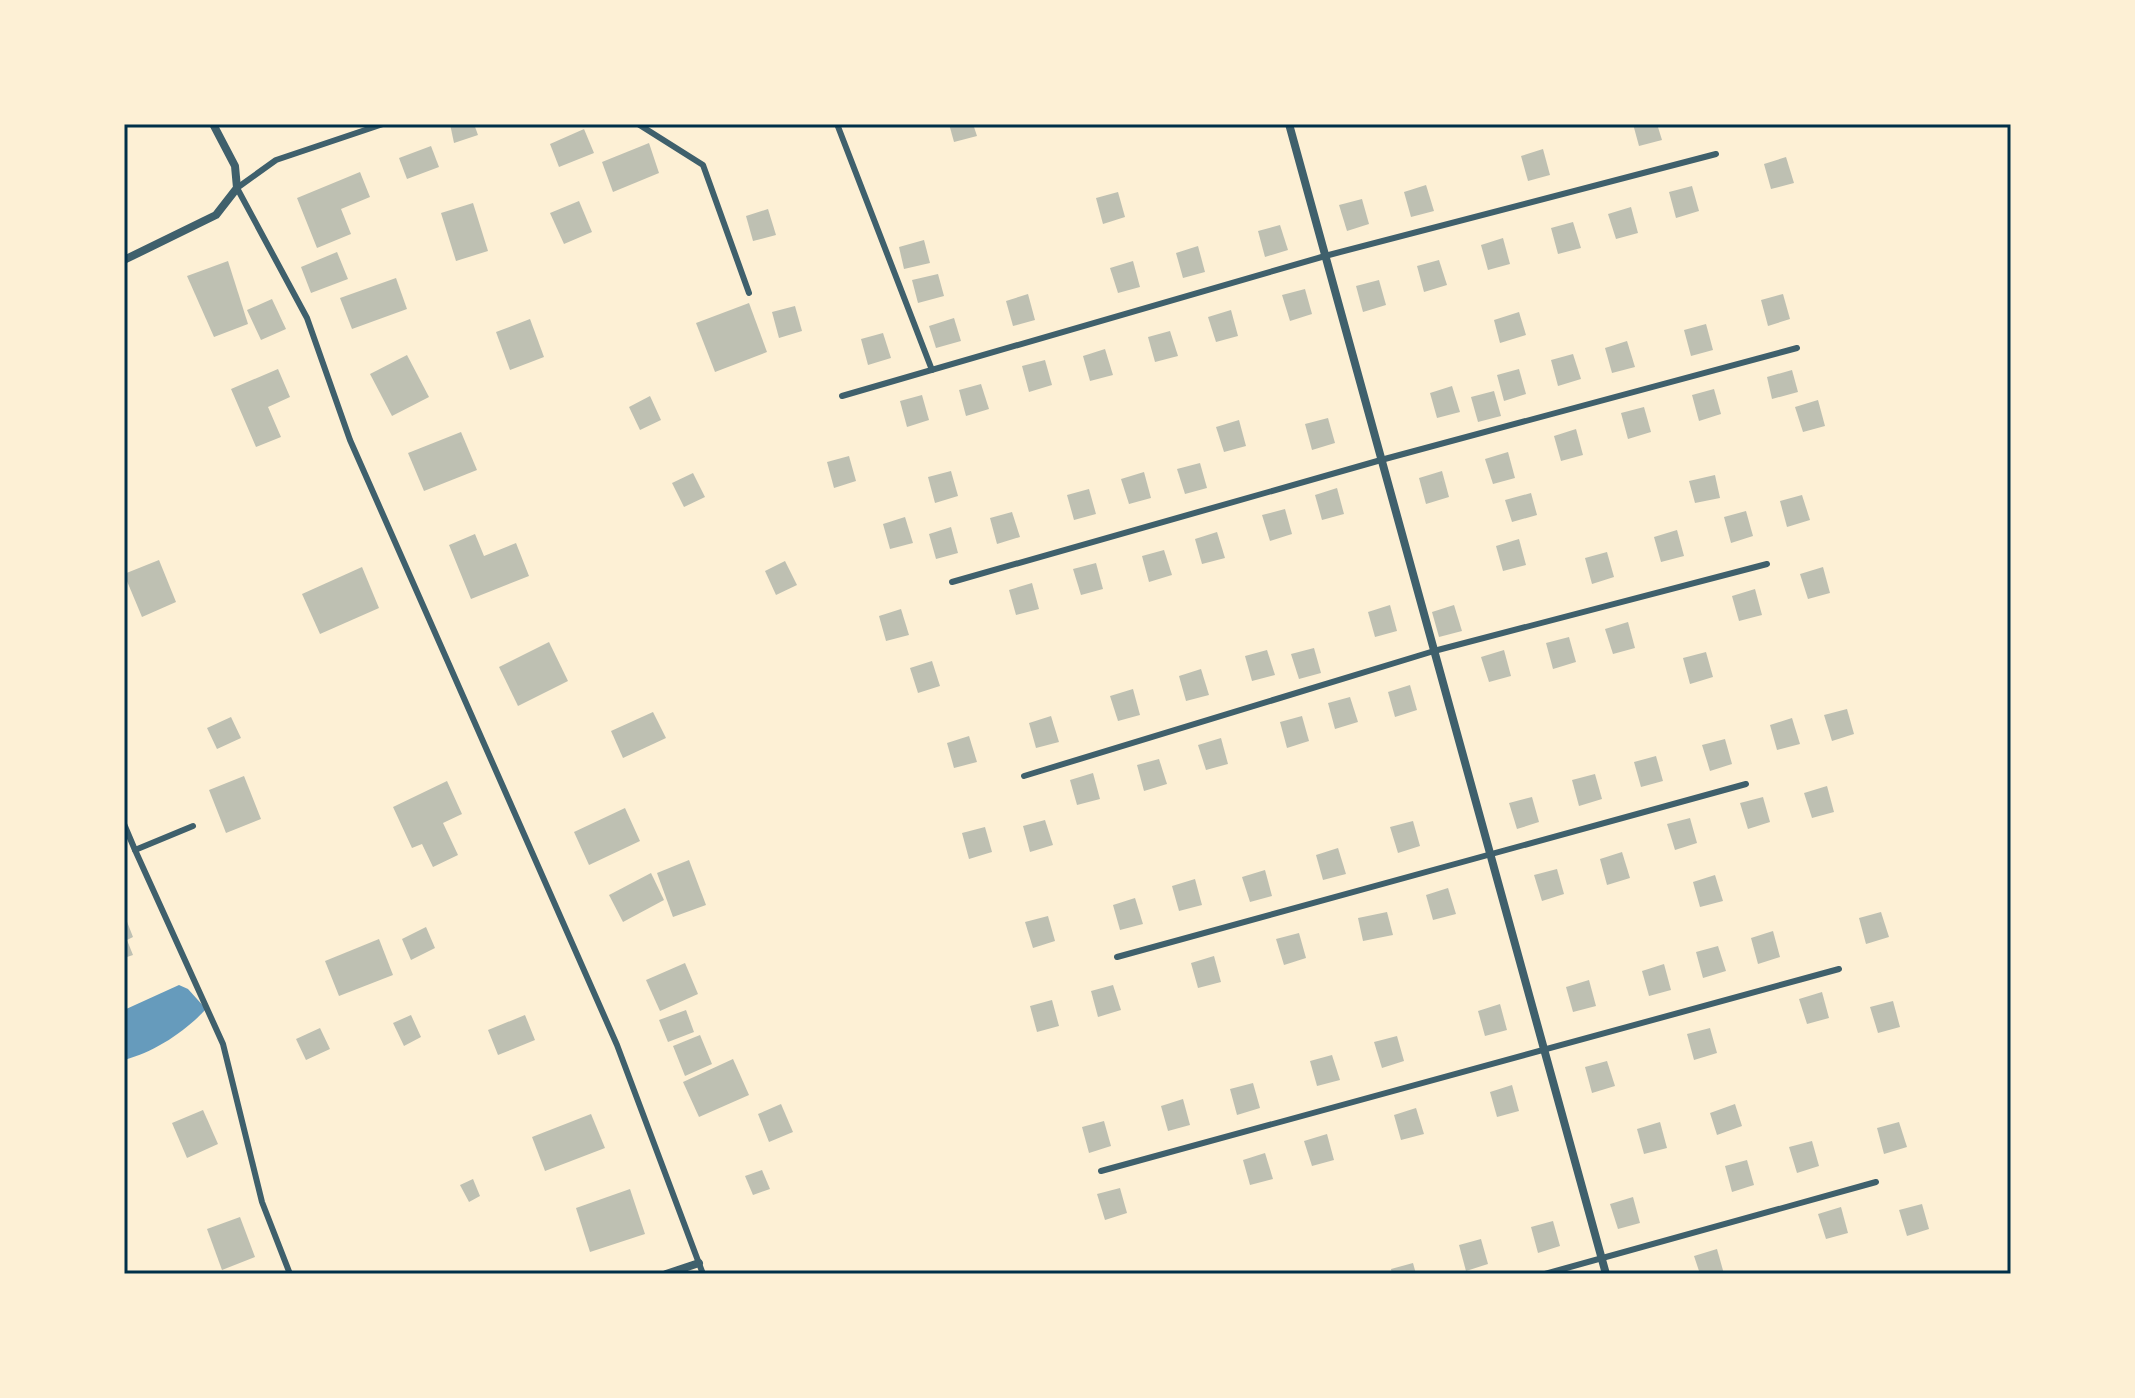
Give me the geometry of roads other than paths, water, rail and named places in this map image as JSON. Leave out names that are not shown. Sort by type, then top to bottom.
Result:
[{"type":"street","points":[[124,260],[216,215],[237,188],[235,166],[213,124]]},
{"type":"street","points":[[1289,124],[1606,1274]]},
{"type":"street","points":[[666,1274],[699,1263]]},
{"type":"lane","points":[[383,124],[276,160],[237,188],[307,318],[350,440],[617,1045],[703,1274]]},
{"type":"lane","points":[[638,124],[703,165],[749,293]]},
{"type":"lane","points":[[837,124],[932,370]]},
{"type":"lane","points":[[842,396],[1325,256],[1716,154]]},
{"type":"lane","points":[[952,582],[1381,460],[1797,348]]},
{"type":"lane","points":[[1024,776],[1434,651],[1767,564]]},
{"type":"lane","points":[[1117,957],[1746,784]]},
{"type":"lane","points":[[124,824],[223,1044],[262,1202],[290,1274]]},
{"type":"lane","points":[[135,850],[193,826]]},
{"type":"lane","points":[[1101,1171],[1839,969]]},
{"type":"lane","points":[[1545,1274],[1876,1182]]},
{"type":"water","points":[[179,985],[188,989],[206,1009],[189,1026],[168,1040],[124,1060],[124,1010]]}]
